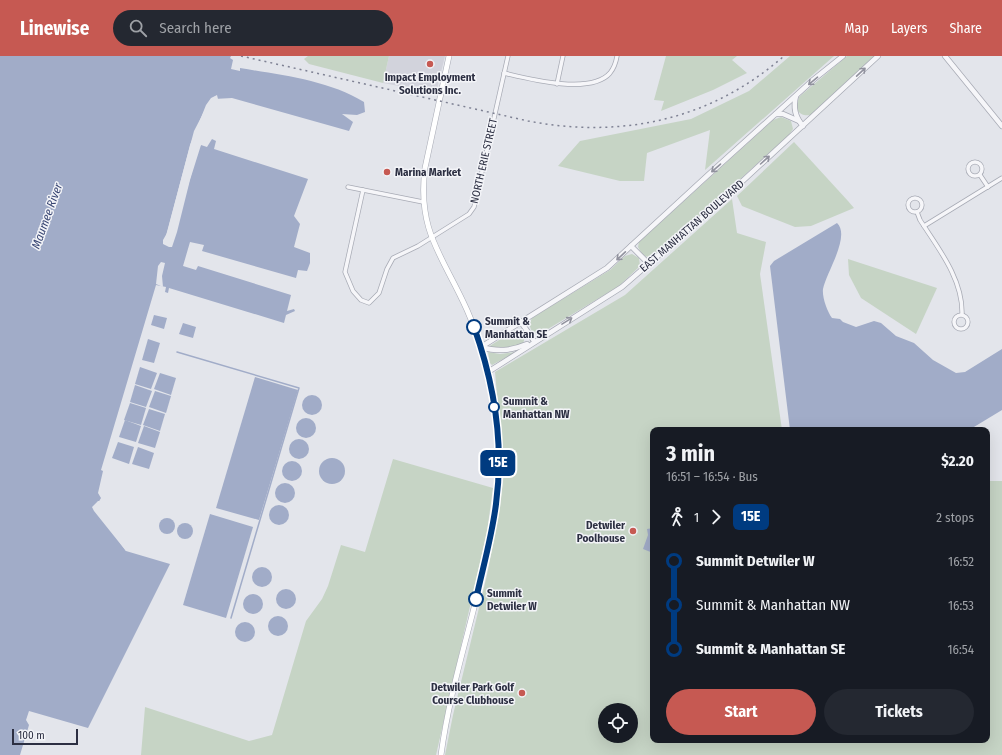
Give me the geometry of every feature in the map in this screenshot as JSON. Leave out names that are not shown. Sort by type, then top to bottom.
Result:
[{"type":"main road","points":[[441,755],[448,719],[485,565],[496,502],[498,470],[497,434],[488,372],[481,347],[467,311],[431,238],[425,218],[423,202],[425,168],[449,56]]},
{"type":"street","name":"NORTH ERIE STREET","points":[[363,190],[345,269],[346,276],[353,291],[361,300],[369,303],[377,297],[393,258],[431,238],[469,214],[474,207],[508,56]]},
{"type":"street","points":[[557,84],[563,56]]},
{"type":"street","points":[[504,73],[557,84],[592,82],[601,80],[609,74],[613,68],[617,56]]},
{"type":"street","points":[[481,347],[607,268],[796,96],[843,56]]},
{"type":"street","name":"EAST MANHATTAN BOULEVARD","points":[[488,372],[534,341],[622,287],[803,126],[878,56]]},
{"type":"street","points":[[945,56],[1002,126]]},
{"type":"street","points":[[796,96],[794,103],[799,121],[803,126]]},
{"type":"street","points":[[775,115],[783,114],[799,121]]},
{"type":"street","points":[[975,161],[982,164],[983,169],[980,175],[973,176],[969,172],[968,167],[971,163],[975,161]]},
{"type":"street","points":[[980,175],[988,187]]},
{"type":"street","points":[[924,226],[1002,178]]},
{"type":"street","points":[[348,188],[423,202]]},
{"type":"street","points":[[912,198],[920,199],[922,203],[922,208],[917,212],[910,211],[908,206],[912,198]]},
{"type":"street","points":[[917,212],[957,284],[962,314],[967,317],[968,323],[966,328],[960,329],[956,327],[954,322],[955,317],[962,314]]},
{"type":"street","points":[[631,246],[649,264]]},
{"type":"street","points":[[481,347],[502,352],[514,350],[534,341],[522,322]]},
{"type":"shaded area","points":[[389,56],[445,56],[436,93],[383,83]]},
{"type":"green space","points":[[308,56],[389,56],[383,83],[309,64],[304,59]]},
{"type":"green space","points":[[666,56],[737,56],[732,60],[747,73],[713,90],[661,111],[664,101],[654,100]]},
{"type":"green space","points":[[790,56],[834,56],[705,170],[710,130],[647,153],[644,181],[620,181],[558,166],[580,141],[691,119],[749,91]]},
{"type":"green space","points":[[847,56],[874,56],[812,115],[801,114],[796,108],[799,97]]},
{"type":"green space","points":[[781,117],[791,121],[793,129],[789,135],[655,256],[647,257],[641,252],[638,247],[639,242],[773,120]]},
{"type":"green space","points":[[794,142],[854,208],[811,226],[795,227],[742,206],[737,196]]},
{"type":"green space","points":[[732,199],[737,233],[766,242],[760,274],[782,427],[650,427],[650,743],[990,743],[990,481],[1002,481],[1002,755],[445,755],[453,715],[487,575],[499,513],[504,473],[495,372],[625,295]]},
{"type":"green space","points":[[632,254],[639,258],[640,266],[619,286],[543,332],[537,334],[532,332],[529,324],[532,318],[610,270],[625,256]]},
{"type":"green space","points":[[848,259],[937,288],[916,334],[861,298],[849,275]]},
{"type":"green space","points":[[515,330],[523,332],[525,337],[523,344],[508,349],[488,347]]},
{"type":"green space","points":[[488,352],[500,354],[516,352],[492,365],[490,363]]},
{"type":"green space","points":[[393,459],[493,488],[487,532],[436,755],[141,755],[145,707],[249,741],[272,735],[306,621],[322,599],[328,586],[341,545],[365,552]]},
{"type":"water","name":"Maumee River","points":[[0,56],[231,56],[230,58],[233,60],[231,69],[240,71],[240,68],[320,83],[335,88],[364,102],[365,112],[357,115],[342,114],[353,122],[349,131],[232,98],[214,99],[209,102],[194,131],[164,243],[171,246],[199,147],[201,145],[207,147],[212,139],[216,141],[214,149],[308,179],[294,216],[300,224],[294,247],[310,253],[310,263],[307,271],[298,270],[296,278],[202,251],[204,245],[190,242],[183,266],[196,270],[198,266],[291,295],[287,311],[294,309],[295,311],[286,315],[284,323],[169,288],[168,293],[165,292],[166,287],[156,285],[101,470],[103,471],[98,493],[101,498],[95,508],[126,551],[170,564],[88,728],[29,711],[26,720],[29,725],[20,755],[0,755]]},
{"type":"water","points":[[837,223],[841,229],[840,245],[823,289],[825,304],[832,318],[840,319],[843,322],[856,327],[874,321],[881,323],[896,336],[914,343],[933,360],[956,373],[965,372],[1002,349],[1002,410],[974,427],[790,427],[770,266],[774,261]]},
{"type":"water","points":[[154,315],[167,318],[164,329],[151,325]]},
{"type":"water","points":[[183,323],[196,327],[193,338],[179,334]]},
{"type":"water","points":[[148,339],[160,343],[154,363],[142,360]]},
{"type":"water","points":[[140,367],[157,373],[151,389],[135,384]]},
{"type":"water","points":[[160,373],[176,378],[171,395],[154,389]]},
{"type":"water","points":[[255,377],[298,390],[259,520],[216,508]]},
{"type":"water","points":[[135,385],[152,391],[146,407],[130,402]]},
{"type":"water","points":[[155,391],[171,396],[166,413],[149,407]]},
{"type":"water","points":[[308,395],[316,395],[322,401],[322,409],[316,415],[308,415],[302,409],[302,401]]},
{"type":"water","points":[[130,403],[146,408],[141,425],[124,420]]},
{"type":"water","points":[[149,409],[165,414],[160,431],[143,425]]},
{"type":"water","points":[[302,418],[310,418],[316,424],[316,432],[310,438],[302,438],[296,432],[296,424]]},
{"type":"water","points":[[125,420],[141,426],[136,442],[119,437]]},
{"type":"water","points":[[144,426],[160,432],[155,448],[138,443]]},
{"type":"water","points":[[295,439],[303,439],[309,445],[309,453],[303,459],[295,459],[289,453],[289,445]]},
{"type":"water","points":[[118,442],[134,447],[129,464],[112,458]]},
{"type":"water","points":[[138,447],[154,453],[149,469],[132,464]]},
{"type":"water","points":[[332,458],[341,462],[345,471],[341,480],[332,484],[323,480],[319,471],[323,462]]},
{"type":"water","points":[[288,461],[296,461],[302,467],[302,475],[296,481],[288,481],[282,475],[282,467]]},
{"type":"water","points":[[281,483],[289,483],[295,489],[295,497],[289,503],[281,503],[275,497],[275,489]]},
{"type":"water","points":[[275,505],[283,505],[289,511],[289,519],[283,525],[275,525],[269,519],[269,511]]},
{"type":"water","points":[[210,514],[253,527],[226,618],[183,605]]},
{"type":"water","points":[[167,518],[173,520],[175,526],[173,532],[167,534],[161,532],[159,526],[161,520]]},
{"type":"water","points":[[185,523],[191,525],[193,531],[191,537],[185,539],[179,537],[177,531],[179,525]]},
{"type":"water","points":[[650,528],[650,552],[643,549],[648,535],[647,529]]},
{"type":"water","points":[[258,567],[266,567],[272,573],[272,581],[266,587],[258,587],[252,581],[252,573]]},
{"type":"water","points":[[282,589],[290,589],[296,595],[296,603],[290,609],[282,609],[276,603],[276,595]]},
{"type":"water","points":[[249,594],[257,594],[263,600],[263,608],[257,614],[249,614],[243,608],[243,600]]},
{"type":"water","points":[[274,616],[282,616],[288,622],[288,630],[282,636],[274,636],[268,630],[268,622]]},
{"type":"water","points":[[241,622],[249,622],[255,628],[255,636],[249,642],[241,642],[235,636],[235,628]]},
{"type":"pier","points":[[217,95],[218,99],[210,103],[196,132],[167,243],[171,243],[197,149],[200,144],[201,145],[190,180],[177,232],[172,247],[169,247],[163,244],[163,240],[167,233],[190,145],[206,105],[211,98]]},
{"type":"pier","points":[[161,262],[165,263],[162,276],[163,287],[156,284],[158,266]]},
{"type":"pier","points":[[100,501],[97,508],[127,548],[126,551],[94,511],[92,507]]},
{"type":"waterway","points":[[177,352],[299,388],[231,618]]},
{"type":"railway","points":[[241,56],[528,121],[563,126],[597,127],[631,125],[664,119],[696,109],[726,96],[756,78],[784,56]]},
{"type":"bus line","name":"15E","points":[[474,327],[488,372],[496,415],[498,454],[496,502],[493,526],[476,599]]},
{"type":"place","name":"Impact Employment Solutions Inc.","points":[[430,64]]},
{"type":"place","name":"Marina Market","points":[[387,172]]},
{"type":"place","name":"Summit & Manhattan SE","points":[[474,327]]},
{"type":"place","name":"Summit & Manhattan NW","points":[[494,407]]},
{"type":"place","name":"Detwiler Poolhouse","points":[[633,531]]},
{"type":"place","name":"Summit Detwiler W","points":[[476,599]]},
{"type":"place","name":"Detwiler Park Golf Course Clubhouse","points":[[522,693]]}]
